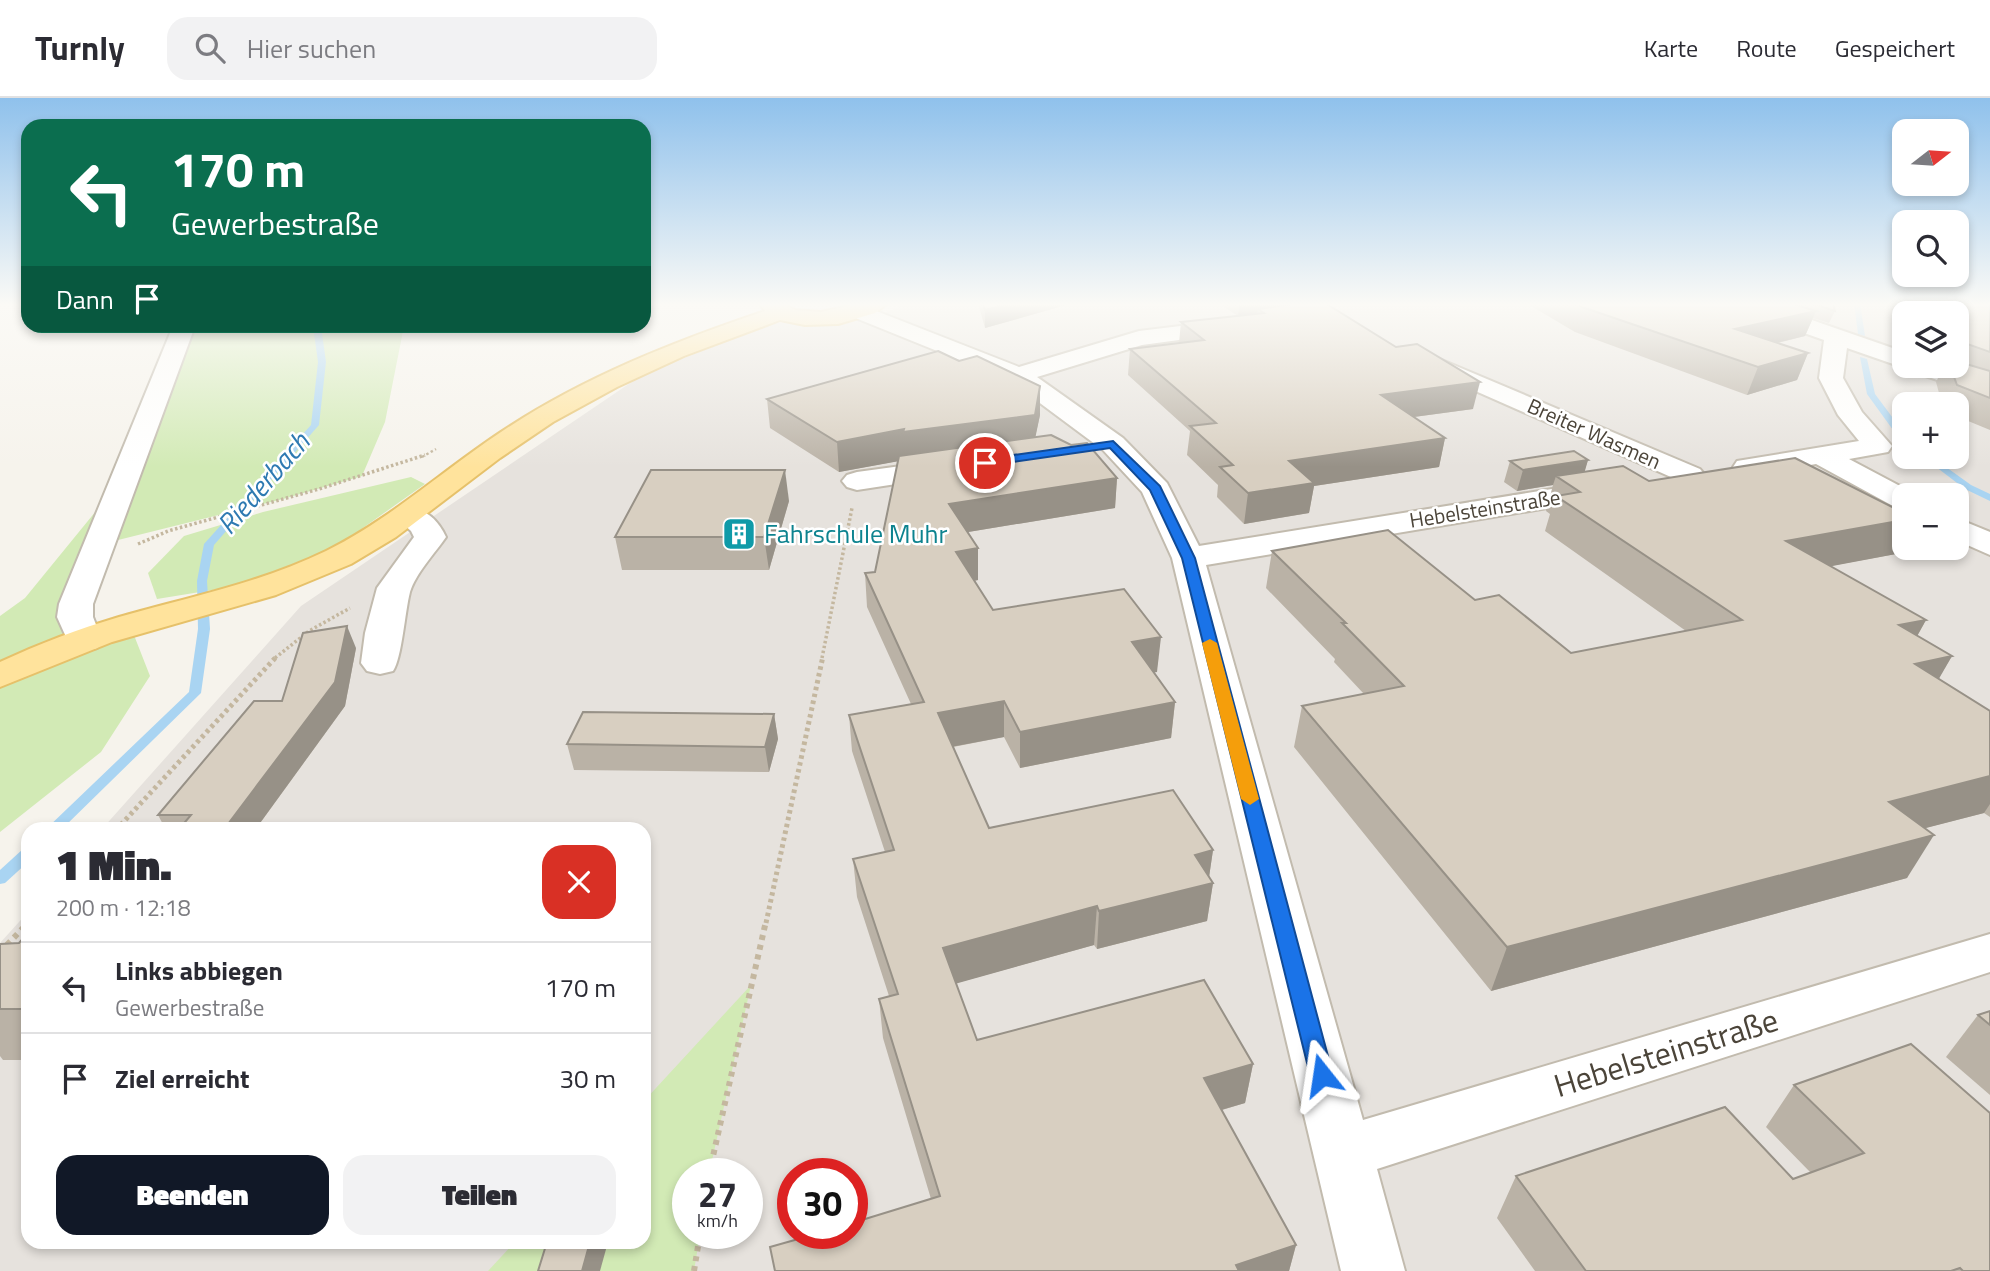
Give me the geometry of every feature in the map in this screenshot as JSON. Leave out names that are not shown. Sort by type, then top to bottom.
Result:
[{"type":"main road","points":[[0,676],[84,640],[233,597],[285,580],[336,558],[375,538],[512,437],[601,384],[657,358]]},
{"type":"street","points":[[84,640],[75,617],[76,604],[172,358]]},
{"type":"street","points":[[980,358],[1018,375],[1113,444],[1156,489],[1188,558],[1373,1271]]},
{"type":"street","points":[[1018,375],[1074,358]]},
{"type":"street","name":"Breiter Wasmen","points":[[1422,358],[1690,475]]},
{"type":"street","name":"Hebelsteinstraße","points":[[1188,558],[1878,446],[1851,415],[1831,378],[1834,358]]},
{"type":"street","points":[[1960,378],[1986,386]]},
{"type":"street","points":[[1072,450],[1113,444]]},
{"type":"street","points":[[1823,457],[1892,494]]},
{"type":"street","points":[[857,481],[978,464]]},
{"type":"street","points":[[380,663],[383,633],[394,588],[430,537],[425,526],[408,515]]},
{"type":"street","points":[[1969,534],[1990,545]]},
{"type":"street","name":"Hebelsteinstraße","points":[[1342,1153],[1990,953]]},
{"type":"path","points":[[713,1158],[802,762],[857,481]]},
{"type":"path","points":[[193,524],[319,489]]},
{"type":"path","points":[[124,822],[271,661],[309,631],[339,613],[394,588]]},
{"type":"path","points":[[0,952],[21,930]]},
{"type":"path","points":[[694,1271],[698,1249]]},
{"type":"shaded area","points":[[684,358],[1892,358],[1892,378],[1969,378],[1969,358],[1990,358],[1990,1271],[0,1271],[0,943],[21,920],[21,1249],[651,1249],[651,822],[108,822],[301,606],[645,373]]},
{"type":"green space","points":[[172,358],[398,358],[385,422],[362,476],[283,499],[98,545],[84,640],[130,625],[150,676],[101,752],[0,832],[0,616],[25,598],[127,473]]},
{"type":"green space","points":[[411,477],[425,484],[336,547],[237,586],[157,599],[148,573],[184,536],[263,512]]},
{"type":"green space","points":[[751,985],[713,1158],[672,1158],[672,1249],[698,1249],[694,1271],[488,1271],[508,1249],[651,1249],[651,1093]]},
{"type":"building","points":[[914,358],[952,358],[959,361],[981,358],[1040,386],[1035,415],[903,432],[904,429],[837,442],[767,399]]},
{"type":"building","points":[[1140,358],[1440,358],[1480,382],[1381,395],[1445,438],[1289,461],[1314,483],[1248,493],[1220,467],[1233,465],[1190,426],[1216,423]]},
{"type":"building","points":[[1731,358],[1791,358],[1758,367]]},
{"type":"building","points":[[1969,365],[1990,371],[1990,398],[1957,385],[1954,378],[1969,378]]},
{"type":"building","points":[[1051,435],[1071,445],[1087,443],[1117,478],[949,504],[978,548],[956,552],[993,610],[1124,589],[1161,637],[1132,642],[1175,702],[1020,732],[1004,701],[938,713],[989,828],[1173,790],[1213,850],[1195,855],[1213,883],[1099,911],[1097,906],[943,948],[977,1040],[1204,980],[1253,1064],[1204,1078],[1296,1245],[1236,1265],[1239,1271],[775,1271],[770,1247],[777,1245],[777,1249],[868,1249],[868,1218],[940,1196],[879,999],[898,994],[853,859],[894,850],[849,715],[924,702],[865,573],[875,572],[899,456]]},
{"type":"building","points":[[1574,451],[1588,460],[1523,470],[1510,461]]},
{"type":"building","points":[[1795,458],[1892,507],[1892,522],[1786,541],[1926,620],[1899,625],[1952,656],[1915,664],[1990,711],[1990,776],[1889,802],[1934,835],[1507,947],[1302,706],[1404,686],[1342,623],[1346,623],[1272,551],[1388,530],[1475,600],[1499,595],[1571,653],[1742,620],[1556,496],[1580,492],[1556,476],[1623,466],[1649,481]]},
{"type":"building","points":[[651,470],[785,470],[764,537],[615,537]]},
{"type":"building","points":[[347,626],[335,682],[230,822],[185,822],[191,815],[158,815],[254,701],[282,701],[303,633]]},
{"type":"building","points":[[583,712],[774,714],[765,747],[567,744]]},
{"type":"building","points":[[21,941],[21,1009],[0,1009],[0,944]]},
{"type":"building","points":[[1990,1011],[1990,1025],[1978,1015]]},
{"type":"building","points":[[1911,1044],[1990,1113],[1990,1271],[1963,1271],[1960,1268],[1951,1271],[1586,1271],[1516,1176],[1725,1107],[1793,1179],[1864,1153],[1794,1085]]},
{"type":"building","points":[[545,1249],[588,1249],[582,1271],[538,1271]]},
{"type":"waterway","name":"Riederbach","points":[[60,822],[195,693],[204,629],[202,581],[209,544],[315,425],[321,358]]},
{"type":"waterway","points":[[1863,359],[1871,394],[1892,423]]},
{"type":"waterway","points":[[1943,469],[1968,487],[1990,498]]},
{"type":"waterway","name":"Riederbach","points":[[0,879],[21,860]]},
{"type":"slow traffic","points":[[1210,643],[1250,799]]},
{"type":"place","name":"Fahrschule Muhr","points":[[739,534]]},
{"type":"route","points":[[985,463],[1113,444],[1156,489],[1188,558],[1322,1075]]}]
